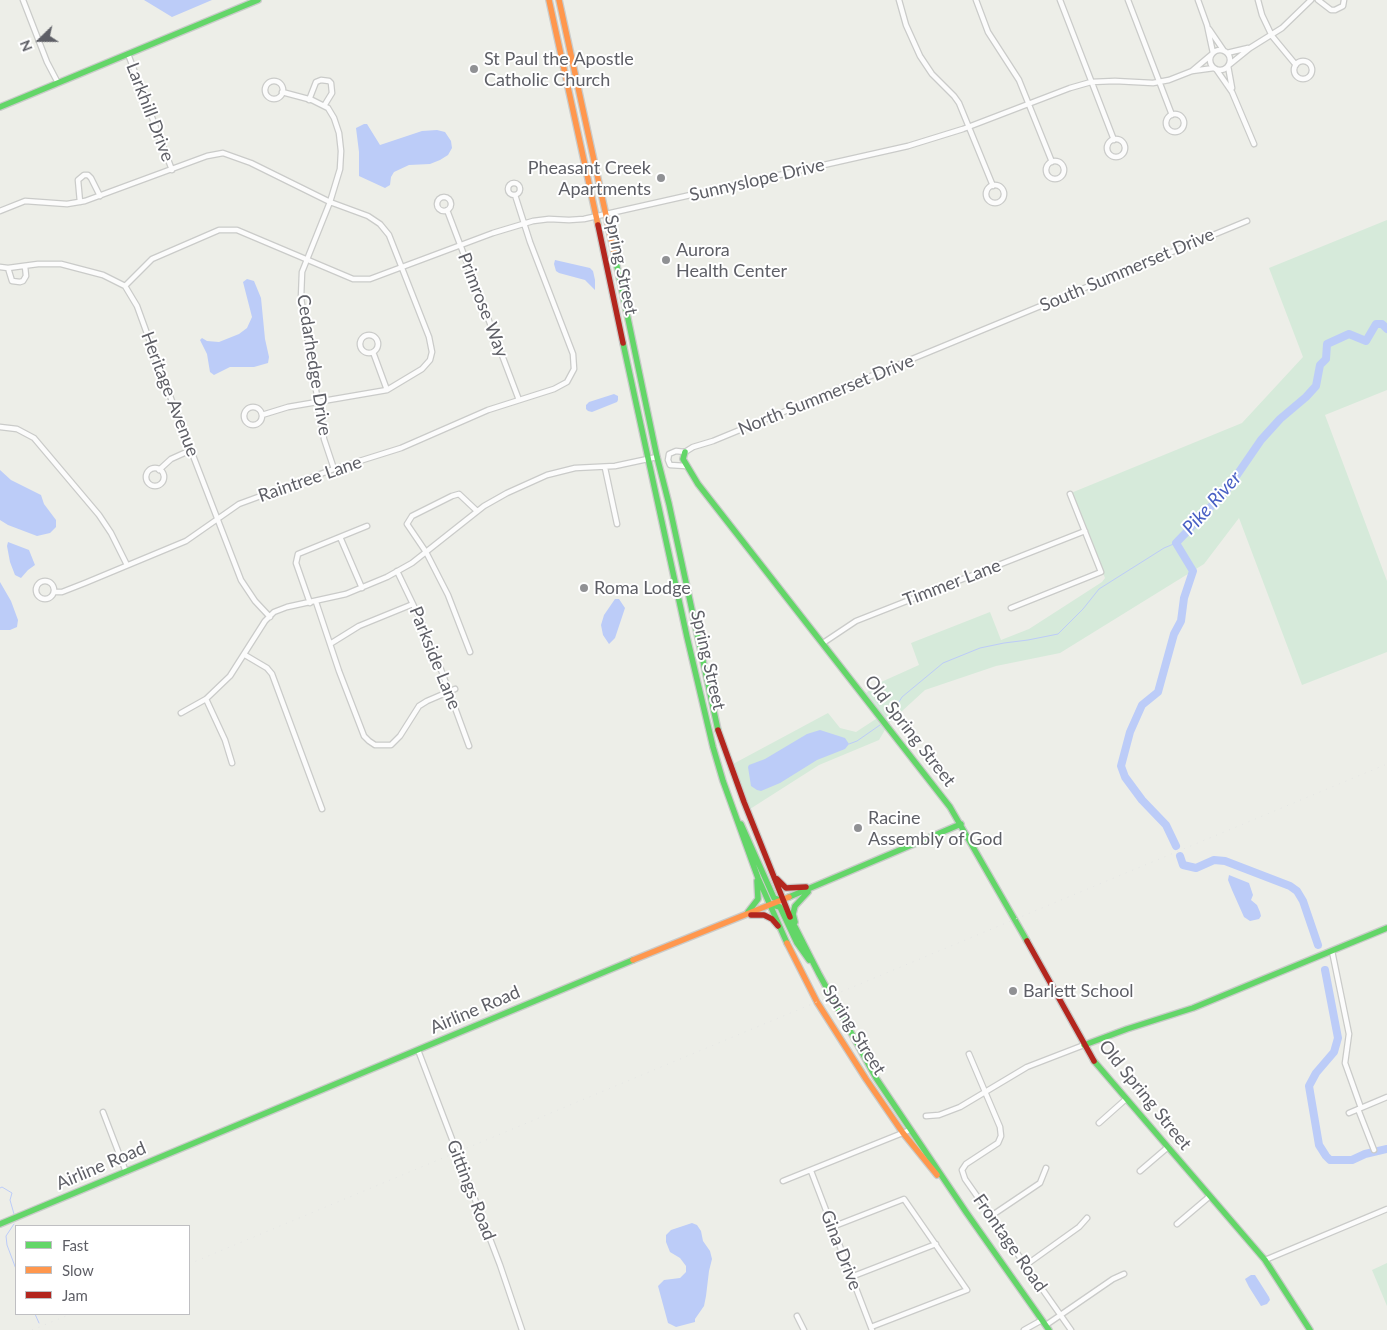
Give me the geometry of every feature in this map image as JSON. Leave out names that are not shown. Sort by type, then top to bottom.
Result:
[{"type":"main road","points":[[0,107],[258,0]]},
{"type":"main road","name":"Spring Street","points":[[549,0],[704,710],[729,799],[770,905],[830,1023],[903,1133],[966,1212]]},
{"type":"main road","name":"Spring Street","points":[[559,0],[716,724],[744,802],[782,900],[819,974],[876,1078],[966,1212],[1046,1325]]},
{"type":"main road","points":[[562,60],[572,58]]},
{"type":"main road","points":[[581,149],[592,148]]},
{"type":"main road","points":[[685,452],[686,466]]},
{"type":"main road","name":"Old Spring Street","points":[[686,466],[940,794],[961,824],[1095,1062],[1265,1260],[1310,1330]]},
{"type":"main road","points":[[729,799],[774,898],[778,901],[782,900]]},
{"type":"main road","name":"Airline Road","points":[[0,1224],[680,940],[816,886],[961,824]]},
{"type":"main road","points":[[744,915],[754,906],[758,899],[753,865]]},
{"type":"main road","points":[[771,871],[778,882],[786,888],[816,886]]},
{"type":"main road","points":[[800,937],[793,914],[795,906],[804,894],[816,886]]},
{"type":"main road","points":[[770,905],[780,907],[801,950],[819,974]]},
{"type":"main road","points":[[744,915],[759,914],[768,917],[783,932]]},
{"type":"main road","points":[[1084,1045],[1127,1028],[1193,1008],[1387,928]]},
{"type":"street","points":[[23,0],[47,62],[58,83]]},
{"type":"street","points":[[899,0],[904,18],[920,56],[932,74],[954,96],[969,126],[993,186]]},
{"type":"street","points":[[976,0],[988,32],[1014,71],[1052,162]]},
{"type":"street","points":[[1060,0],[1114,140]]},
{"type":"street","points":[[1128,0],[1172,115]]},
{"type":"street","points":[[1198,0],[1207,25],[1212,54],[1211,63],[1232,92],[1254,144]]},
{"type":"street","points":[[1258,0],[1272,36],[1296,65]]},
{"type":"street","points":[[1192,71],[1215,68],[1224,70],[1250,48],[1272,36],[1311,0]]},
{"type":"street","points":[[1318,0],[1331,10],[1343,6],[1344,0]]},
{"type":"street","points":[[1207,25],[1230,59],[1232,92]]},
{"type":"street","points":[[1192,71],[1218,50],[1226,52],[1250,48]]},
{"type":"street","name":"Larkhill Drive","points":[[128,54],[172,170]]},
{"type":"street","name":"Sunnyslope Drive","points":[[306,261],[359,280],[370,279],[524,223],[540,220],[569,220],[606,214],[908,146],[1091,82],[1160,82],[1192,71]]},
{"type":"street","points":[[282,92],[324,106],[332,93],[331,83],[321,80],[316,82],[309,100]]},
{"type":"street","name":"Cedarhedge Drive","points":[[324,106],[328,108],[334,118],[339,133],[340,169],[330,202],[302,272],[301,298],[324,439],[334,469]]},
{"type":"street","points":[[0,211],[25,202],[67,204],[80,202],[207,156],[223,153],[251,163],[330,202],[368,216],[380,224],[389,235],[431,343],[431,359],[422,369],[387,390],[262,414]]},
{"type":"street","points":[[80,202],[78,180],[84,176],[88,175],[91,178],[100,196]]},
{"type":"street","points":[[515,195],[524,223]]},
{"type":"street","name":"Primrose Way","points":[[447,210],[519,400]]},
{"type":"street","name":"South Summerset Drive","points":[[1008,320],[1247,221]]},
{"type":"street","name":"Raintree Lane","points":[[54,592],[62,592],[186,541],[239,504],[334,469],[410,444],[488,410],[561,386],[571,377],[575,363],[573,354],[524,223]]},
{"type":"street","points":[[0,267],[61,264],[103,275],[125,286],[152,258],[219,230],[237,230],[306,261]]},
{"type":"street","points":[[8,268],[12,281],[20,282],[26,276],[25,266]]},
{"type":"street","name":"Heritage Avenue","points":[[125,286],[137,306],[190,450],[218,517],[241,580],[255,601],[270,617]]},
{"type":"street","name":"North Summerset Drive","points":[[686,466],[670,465],[668,460],[669,454],[685,452],[693,447],[712,441],[1008,320]]},
{"type":"street","points":[[373,352],[387,390]]},
{"type":"street","points":[[0,427],[17,429],[34,438],[99,515],[111,533],[127,565]]},
{"type":"street","points":[[159,470],[171,459],[190,450]]},
{"type":"street","points":[[181,713],[206,699],[230,676],[274,612],[362,588],[397,571],[426,552],[495,499],[547,475],[575,468],[605,468],[657,457]]},
{"type":"street","points":[[605,468],[617,524]]},
{"type":"street","points":[[470,652],[448,595],[426,552],[407,524],[409,519],[459,494],[477,511]]},
{"type":"street","points":[[1011,608],[1101,572],[1070,494]]},
{"type":"street","points":[[310,603],[296,563],[298,554],[367,526]]},
{"type":"street","name":"Timmer Lane","points":[[823,643],[856,621],[1085,531]]},
{"type":"street","points":[[340,537],[362,588]]},
{"type":"street","name":"Parkside Lane","points":[[397,571],[423,625],[450,691],[469,746]]},
{"type":"street","points":[[316,602],[364,736],[369,741],[376,745],[386,746],[396,742],[419,706],[426,701],[455,689]]},
{"type":"street","points":[[330,644],[359,626],[413,604]]},
{"type":"street","points":[[245,655],[259,662],[272,674],[322,809]]},
{"type":"street","points":[[206,699],[225,740],[232,763]]},
{"type":"street","points":[[1332,952],[1349,1034],[1345,1063],[1374,1150]]},
{"type":"street","points":[[926,1116],[939,1115],[960,1107],[1027,1067],[1084,1045]]},
{"type":"street","name":"Gittings Road","points":[[418,1050],[500,1265],[522,1330]]},
{"type":"street","points":[[969,1054],[985,1093]]},
{"type":"street","name":"Frontage Road","points":[[985,1093],[1000,1127],[1001,1136],[998,1143],[966,1164],[962,1170],[965,1179],[1071,1330]]},
{"type":"street","points":[[1349,1113],[1387,1098]]},
{"type":"street","points":[[1099,1123],[1126,1099]]},
{"type":"street","points":[[103,1112],[126,1172]]},
{"type":"street","points":[[784,1181],[910,1130]]},
{"type":"street","points":[[1140,1172],[1168,1147]]},
{"type":"street","points":[[992,1216],[1040,1182],[1046,1168]]},
{"type":"street","name":"Gina Drive","points":[[811,1170],[871,1328]]},
{"type":"street","points":[[1177,1224],[1210,1196]]},
{"type":"street","points":[[832,1227],[904,1199],[967,1290],[871,1328]]},
{"type":"street","points":[[1265,1260],[1387,1209]]},
{"type":"street","points":[[1026,1265],[1080,1228],[1088,1218]]},
{"type":"street","points":[[851,1277],[936,1244]]},
{"type":"street","points":[[1024,1330],[1046,1325],[1113,1279],[1124,1274]]},
{"type":"street","points":[[797,1316],[804,1330]]},
{"type":"green space","points":[[1387,220],[1387,390],[1325,415],[1387,581],[1387,652],[1302,685],[1239,518],[1204,564],[1060,653],[996,666],[925,690],[889,723],[879,740],[819,765],[750,809],[733,764],[828,713],[840,728],[856,732],[882,715],[866,693],[879,683],[919,665],[911,643],[990,612],[1001,640],[1029,629],[1102,582],[1105,578],[1071,493],[1242,423],[1303,357],[1269,268]]},
{"type":"green space","points":[[1387,1263],[1387,1306],[1372,1270]]},
{"type":"water","points":[[144,0],[212,0],[172,17]]},
{"type":"water","points":[[367,124],[380,145],[422,131],[437,130],[445,132],[451,141],[452,148],[448,155],[440,160],[430,164],[409,165],[394,172],[390,185],[385,188],[359,176],[356,128]]},
{"type":"water","points":[[555,260],[590,268],[593,271],[595,290],[585,280],[556,271]]},
{"type":"water","points":[[247,279],[254,281],[261,298],[265,339],[269,357],[268,363],[254,367],[230,367],[214,375],[210,372],[207,354],[200,340],[202,338],[207,341],[219,342],[239,334],[247,328],[252,317],[243,282]]},
{"type":"water","points":[[614,394],[618,396],[617,402],[592,412],[586,409],[586,405],[589,402]]},
{"type":"water","points":[[0,470],[11,480],[41,495],[44,504],[56,520],[56,527],[50,533],[37,536],[0,520]]},
{"type":"water","points":[[8,542],[29,550],[35,565],[21,578],[15,575],[10,562]]},
{"type":"water","points":[[0,582],[11,601],[18,620],[17,627],[10,630],[0,630]]},
{"type":"water","points":[[615,599],[619,599],[625,608],[615,638],[609,644],[603,635],[601,625],[604,615]]},
{"type":"water","points":[[820,730],[845,738],[849,744],[845,749],[817,760],[780,783],[761,791],[751,786],[749,765],[765,759],[807,734]]},
{"type":"water","points":[[1229,875],[1249,883],[1253,895],[1251,900],[1257,905],[1260,912],[1261,916],[1259,919],[1250,921],[1244,917],[1228,880]]},
{"type":"water","points":[[692,1223],[697,1225],[701,1231],[703,1241],[710,1251],[712,1259],[704,1306],[695,1322],[676,1327],[668,1323],[658,1286],[664,1280],[680,1278],[686,1272],[686,1266],[680,1258],[670,1252],[666,1242],[666,1235],[671,1230]]},
{"type":"water","points":[[1255,1275],[1269,1297],[1270,1300],[1267,1304],[1261,1306],[1249,1287],[1245,1279]]},
{"type":"waterway","name":"Pike River","points":[[1176,846],[1166,825],[1142,800],[1125,777],[1121,766],[1130,732],[1142,705],[1158,692],[1174,634],[1181,621],[1184,598],[1193,571],[1176,543],[1226,491],[1261,440],[1280,419],[1316,386],[1320,365],[1326,359],[1327,344],[1349,334],[1366,341],[1376,324],[1382,324],[1387,329]]},
{"type":"waterway","points":[[889,718],[902,697],[943,663],[980,648],[1058,634],[1083,609],[1099,589],[1164,548],[1176,543]]},
{"type":"waterway","points":[[849,744],[857,741],[880,725]]},
{"type":"waterway","name":"Pike River","points":[[1180,856],[1183,865],[1196,868],[1214,860],[1225,861],[1290,886],[1297,891],[1303,901],[1318,945]]},
{"type":"waterway","name":"Pike River","points":[[1325,970],[1338,1038],[1334,1052],[1316,1073],[1309,1086],[1319,1145],[1330,1160],[1352,1160],[1365,1154],[1387,1149]]},
{"type":"waterway","points":[[0,1188],[2,1187],[12,1193],[10,1200],[14,1214]]},
{"type":"waterway","points":[[14,1224],[6,1236],[7,1245],[15,1266]]},
{"type":"waterway","points":[[35,1315],[39,1323]]},
{"type":"railway","points":[[190,1264],[1387,764]]},
{"type":"railway","points":[[32,1330],[69,1315]]},
{"type":"traffic: fast","points":[[0,107],[258,0]]},
{"type":"traffic: fast","points":[[614,252],[657,457],[718,730]]},
{"type":"traffic: fast","points":[[623,343],[713,747],[723,781],[758,878],[787,943]]},
{"type":"traffic: fast","points":[[685,452],[683,459],[698,484],[950,807],[1027,941]]},
{"type":"traffic: fast","points":[[741,824],[774,898],[780,900]]},
{"type":"traffic: fast","points":[[789,897],[961,824]]},
{"type":"traffic: fast","points":[[748,912],[758,899],[757,881]]},
{"type":"traffic: fast","points":[[795,922],[793,914],[795,906],[808,892]]},
{"type":"traffic: fast","points":[[773,905],[780,907],[797,943],[809,960]]},
{"type":"traffic: fast","points":[[790,917],[876,1078],[966,1212],[1049,1330]]},
{"type":"traffic: fast","points":[[1084,1045],[1193,1008],[1387,928]]},
{"type":"traffic: fast","points":[[0,1224],[633,960]]},
{"type":"traffic: fast","points":[[1094,1061],[1265,1260],[1310,1330]]},
{"type":"traffic: slow","points":[[549,0],[598,225]]},
{"type":"traffic: slow","points":[[559,0],[614,252]]},
{"type":"traffic: slow","points":[[633,960],[789,897]]},
{"type":"traffic: slow","points":[[787,943],[817,1002],[866,1079],[903,1133],[937,1175]]},
{"type":"traffic: jam","points":[[598,225],[623,343]]},
{"type":"traffic: jam","points":[[718,730],[744,802],[790,917]]},
{"type":"traffic: jam","points":[[777,879],[786,888],[806,887]]},
{"type":"traffic: jam","points":[[751,915],[764,915],[772,919],[778,926]]},
{"type":"traffic: jam","points":[[1027,941],[1094,1061]]},
{"type":"place","name":"St Paul the Apostle Catholic Church","points":[[474,69]]},
{"type":"place","name":"Pheasant Creek Apartments","points":[[661,178]]},
{"type":"place","name":"Aurora Health Center","points":[[666,260]]},
{"type":"place","name":"Roma Lodge","points":[[584,588]]},
{"type":"place","name":"Racine Assembly of God","points":[[858,828]]},
{"type":"place","name":"Barlett School","points":[[1013,991]]}]
